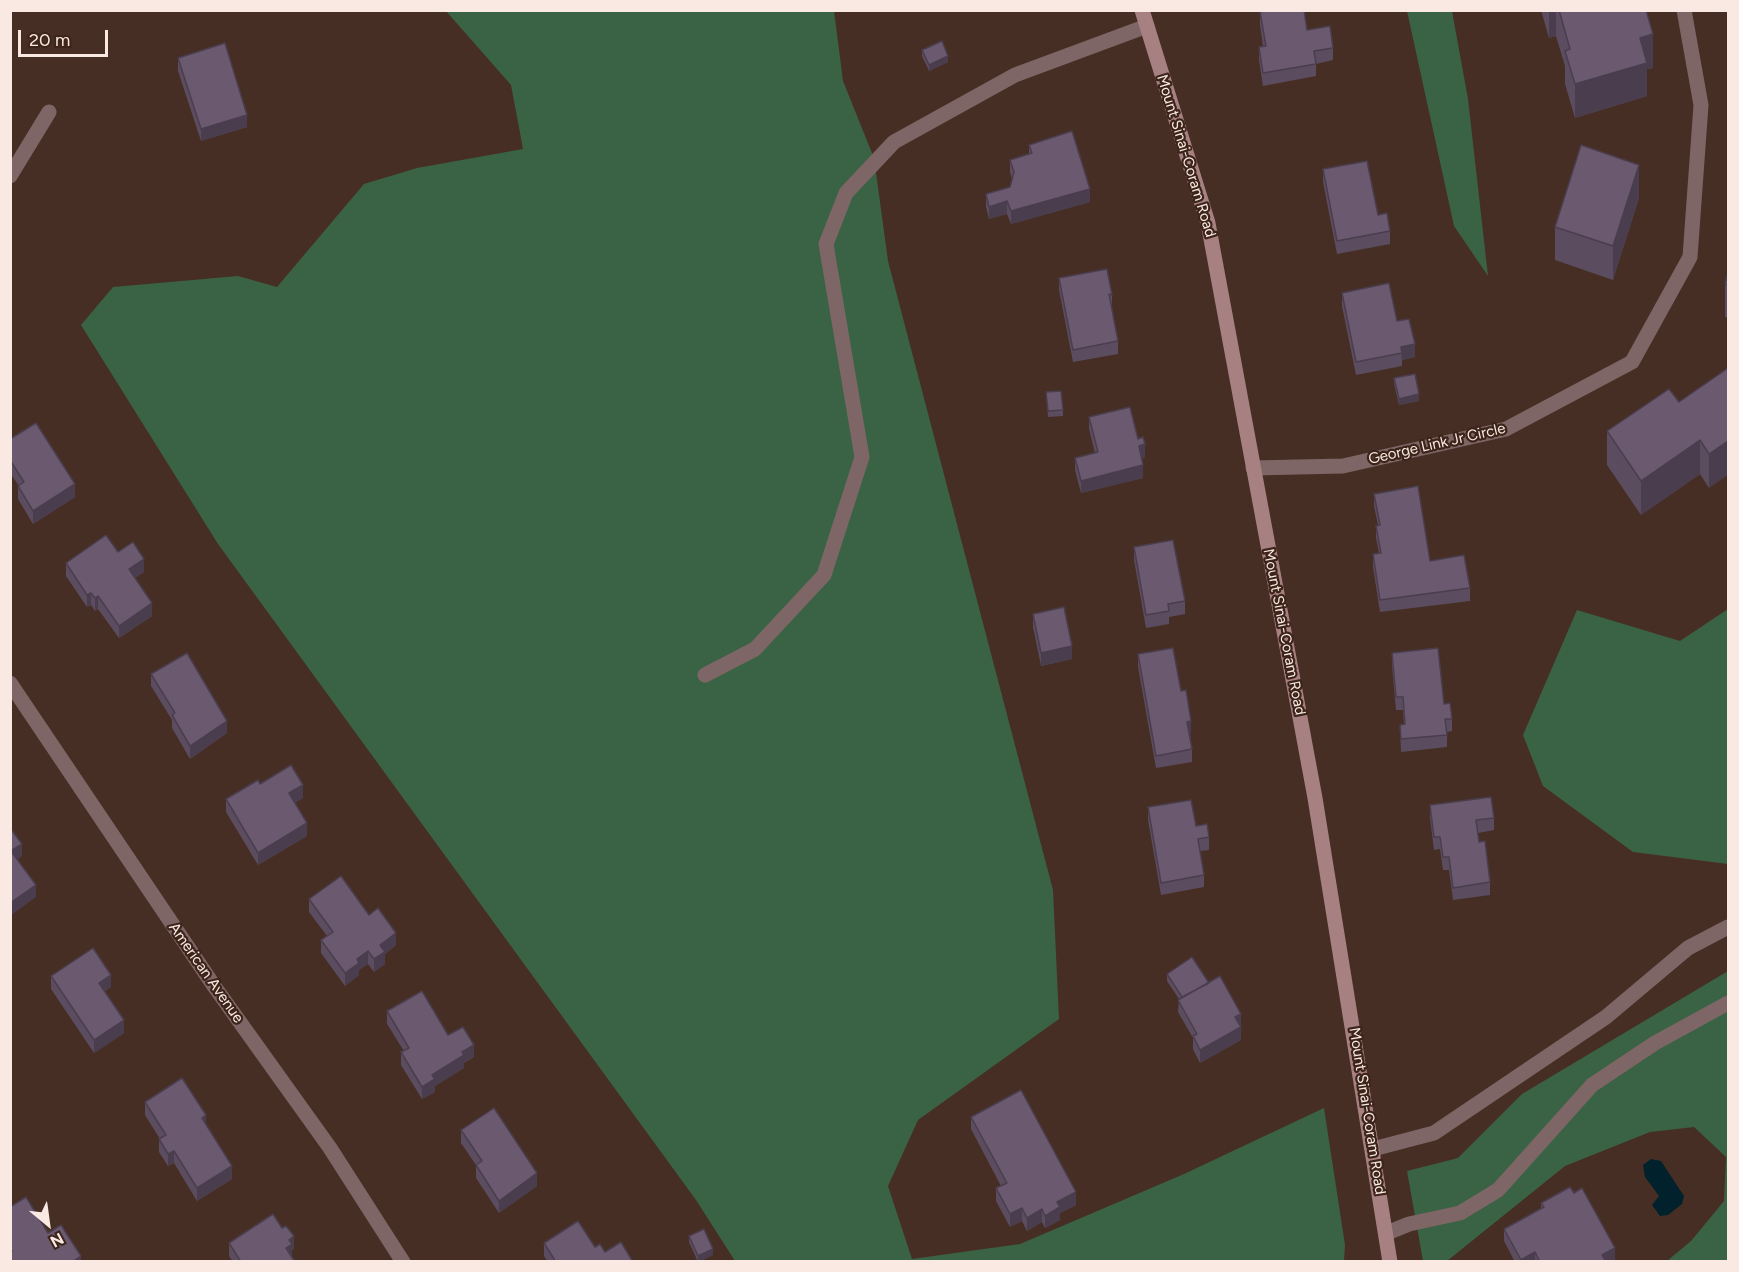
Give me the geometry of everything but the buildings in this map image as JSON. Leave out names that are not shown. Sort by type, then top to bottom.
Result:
[{"type":"main road","name":"Mount Sinai-Coram Road","points":[[1142,10],[1208,223],[1315,798],[1390,1262]]},
{"type":"street","name":"George Link Jr Circle","points":[[1253,468],[1343,466],[1506,429],[1632,362],[1690,257],[1701,105],[1684,10]]},
{"type":"street","points":[[705,675],[755,649],[824,575],[862,457],[826,244],[846,193],[894,142],[904,136],[1015,75],[1147,26]]},
{"type":"street","points":[[10,177],[49,112]]},
{"type":"street","name":"American Avenue","points":[[10,683],[214,986],[330,1148],[404,1262]]},
{"type":"street","points":[[1373,1149],[1434,1133],[1606,1017],[1688,948],[1728,927]]},
{"type":"street","points":[[1387,1233],[1409,1224],[1460,1213],[1497,1190],[1592,1085],[1655,1043],[1728,1003]]},
{"type":"green space","points":[[446,11],[834,11],[843,81],[874,158],[888,261],[1053,890],[1059,1019],[918,1120],[888,1186],[912,1259],[1020,1244],[1184,1174],[1324,1108],[1345,1245],[1344,1261],[735,1261],[696,1200],[218,544],[81,325],[113,287],[238,276],[277,287],[364,184],[417,168],[523,149],[511,85]]},
{"type":"green space","points":[[1407,11],[1452,11],[1468,99],[1488,276],[1454,226]]},
{"type":"green space","points":[[1728,609],[1728,864],[1633,852],[1543,786],[1523,735],[1577,610],[1680,641]]},
{"type":"green space","points":[[1728,971],[1728,1261],[1667,1261],[1691,1241],[1724,1201],[1726,1157],[1694,1127],[1650,1132],[1565,1166],[1447,1261],[1423,1261],[1407,1171],[1458,1158],[1522,1094]]},
{"type":"water","points":[[1651,1159],[1661,1161],[1684,1196],[1682,1204],[1668,1215],[1660,1216],[1652,1205],[1659,1196],[1645,1177],[1643,1165]]}]
